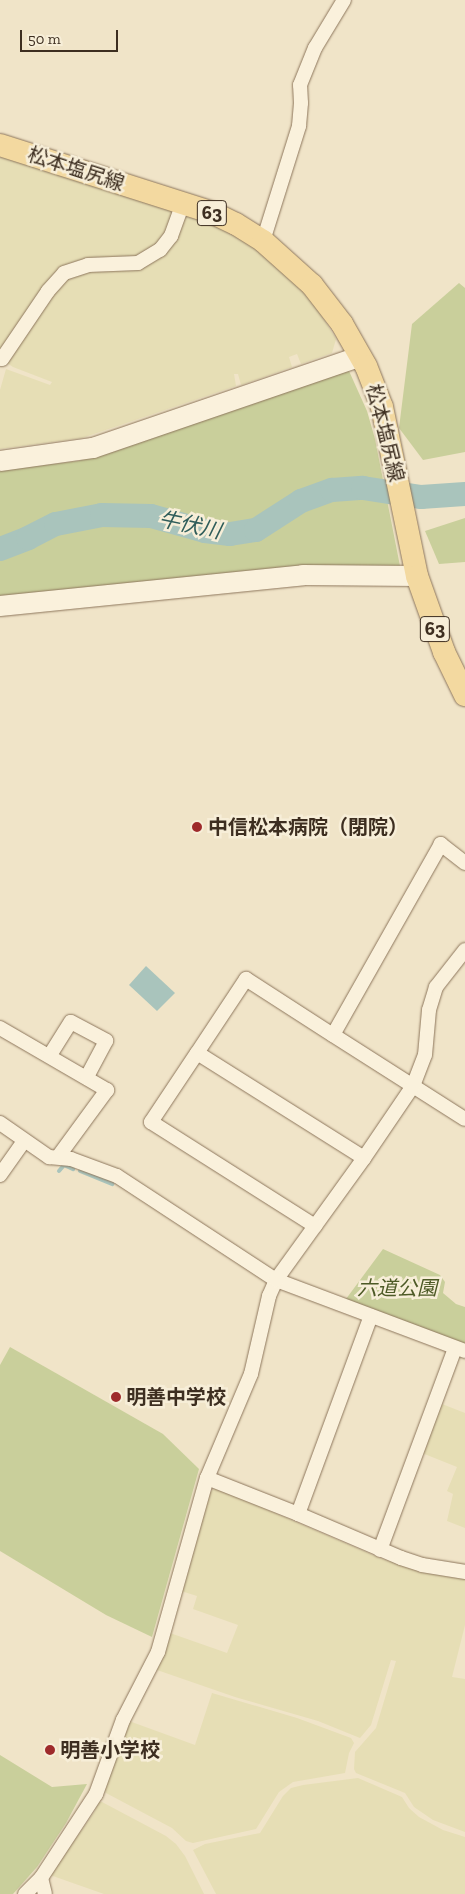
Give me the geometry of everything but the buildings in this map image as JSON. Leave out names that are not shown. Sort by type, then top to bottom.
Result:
[{"type":"main road","name":"松本塩尻線","points":[[0,145],[183,203],[236,224],[262,241],[312,285],[342,324],[363,361],[382,407],[416,568],[432,623],[465,695]]},
{"type":"street","points":[[262,241],[299,126],[300,85],[315,48],[344,0]]},
{"type":"street","points":[[0,358],[2,359],[48,291],[64,273],[88,265],[138,263],[160,250],[171,236],[183,203]]},
{"type":"street","points":[[0,461],[93,448],[363,361]]},
{"type":"street","points":[[0,606],[303,575],[416,568]]},
{"type":"street","points":[[333,1035],[441,844],[465,863]]},
{"type":"street","points":[[25,1894],[41,1878],[96,1794],[123,1720],[154,1646],[207,1478],[251,1374],[269,1296],[276,1280],[364,1158],[413,1086],[425,1055],[429,1010],[436,987],[465,950]]},
{"type":"street","points":[[315,1226],[151,1122],[246,979],[413,1086],[463,1115]]},
{"type":"street","points":[[50,1056],[71,1022],[106,1041],[87,1076]]},
{"type":"street","points":[[0,1028],[87,1076],[107,1090],[58,1157]]},
{"type":"street","points":[[198,1052],[364,1158]]},
{"type":"street","points":[[0,1124],[49,1157],[58,1157],[117,1176],[276,1280],[460,1349],[380,1550]]},
{"type":"street","points":[[0,1175],[24,1141]]},
{"type":"street","points":[[298,1514],[371,1316]]},
{"type":"street","points":[[207,1478],[298,1514],[380,1550],[422,1565],[465,1572]]},
{"type":"street","points":[[41,1878],[44,1894]]},
{"type":"shaded area","points":[[0,154],[176,208],[167,234],[160,243],[134,260],[76,265],[0,352]]},
{"type":"shaded area","points":[[184,212],[231,230],[255,246],[312,300],[336,339],[332,353],[301,364],[297,354],[289,357],[292,367],[241,385],[238,374],[234,374],[236,386],[82,438],[0,449],[0,390],[6,369],[50,385],[52,382],[13,367],[4,361],[56,287],[68,276],[78,272],[148,263]]},
{"type":"shaded area","points":[[442,1404],[465,1413],[465,1528],[447,1521],[453,1494],[447,1491],[457,1467],[422,1453]]},
{"type":"shaded area","points":[[217,1488],[380,1558],[419,1571],[465,1578],[465,1625],[452,1677],[465,1679],[465,1832],[433,1820],[414,1807],[405,1793],[356,1773],[354,1769],[355,1752],[376,1728],[396,1661],[391,1660],[371,1725],[360,1738],[318,1721],[235,1697],[157,1670],[170,1633],[227,1653],[238,1625],[193,1609],[197,1596],[181,1591],[209,1492]]},
{"type":"shaded area","points":[[212,1693],[297,1718],[351,1738],[354,1743],[349,1753],[345,1773],[293,1782],[279,1792],[256,1829],[193,1843],[186,1841],[172,1828],[106,1793],[104,1789],[129,1721],[195,1745]]},
{"type":"shaded area","points":[[358,1778],[402,1797],[409,1808],[419,1817],[443,1830],[465,1837],[465,1894],[216,1894],[193,1850],[205,1844],[260,1833],[283,1796],[291,1788]]},
{"type":"shaded area","points":[[98,1802],[102,1802],[166,1836],[176,1844],[185,1856],[204,1894],[104,1894],[50,1875],[95,1811]]},
{"type":"green space","points":[[459,283],[465,288],[465,452],[423,460],[399,428],[412,324]]},
{"type":"green space","points":[[344,371],[349,371],[367,411],[375,439],[400,566],[393,572],[0,598],[0,470],[78,461],[122,448]]},
{"type":"green space","points":[[465,518],[465,562],[439,564],[425,531]]},
{"type":"green space","name":"六道公園","points":[[383,1249],[440,1275],[445,1282],[443,1293],[456,1304],[465,1307],[465,1344],[346,1299]]},
{"type":"green space","points":[[10,1347],[163,1434],[199,1469],[152,1637],[106,1615],[0,1551],[0,1365]]},
{"type":"green space","points":[[0,1755],[52,1787],[87,1784],[66,1823],[37,1867],[13,1894],[0,1894]]},
{"type":"water","points":[[146,966],[175,993],[157,1011],[129,985]]},
{"type":"waterway","name":"牛伏川","points":[[0,549],[56,524],[102,515],[151,516],[205,531],[230,534],[256,530],[301,501],[332,490],[363,488],[421,497],[465,494]]},
{"type":"waterway","points":[[59,1171],[64,1165],[73,1169]]},
{"type":"waterway","points":[[80,1171],[112,1184]]},
{"type":"place","name":"中信松本病院（閉院）","points":[[197,827]]},
{"type":"place","name":"明善中学校","points":[[116,1397]]},
{"type":"place","name":"明善小学校","points":[[50,1750]]}]
